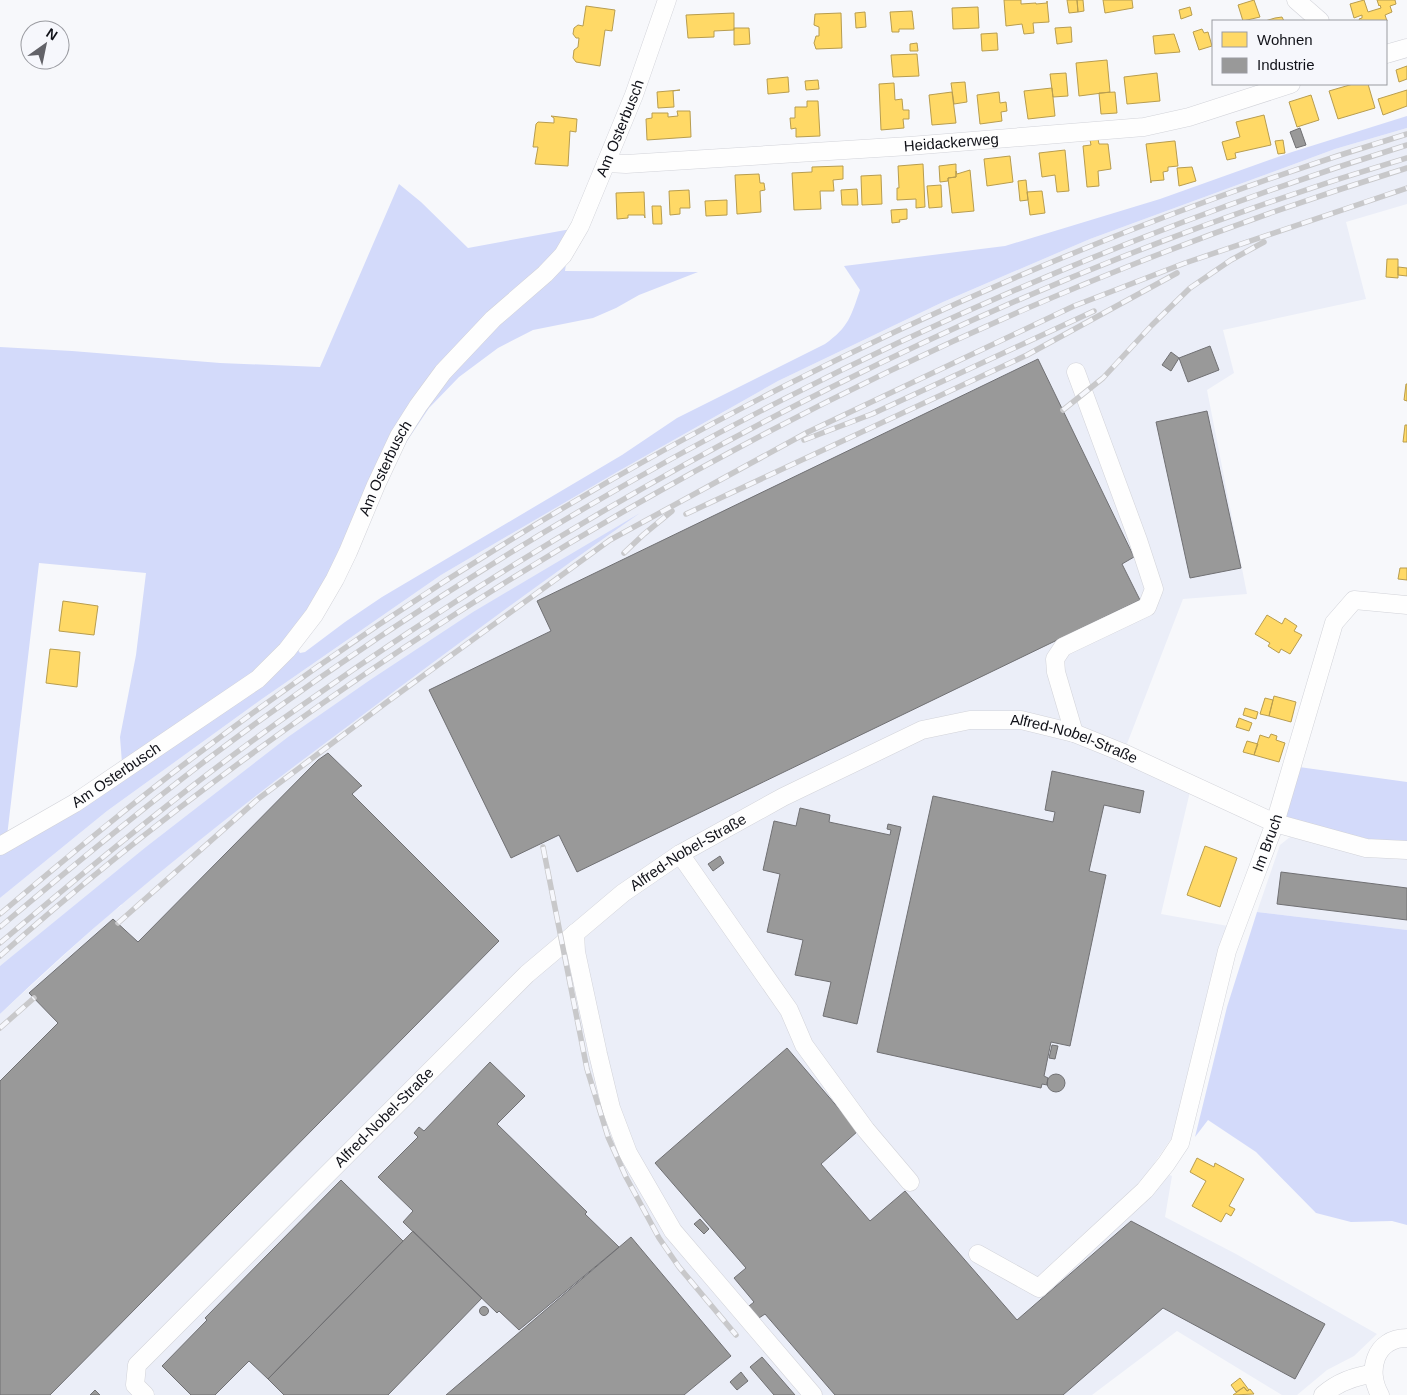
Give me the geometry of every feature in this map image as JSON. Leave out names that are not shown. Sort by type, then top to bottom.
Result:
[{"type":"street","name":"Am Osterbusch","points":[[0,846],[75,803],[258,679],[287,650],[314,616],[348,552],[399,436],[418,406],[443,372],[493,319],[545,274],[563,255],[580,226],[634,95],[667,0]]},
{"type":"street","points":[[1296,0],[1319,20]]},
{"type":"street","points":[[1387,54],[1407,48]]},
{"type":"street","name":"Heidackerweg","points":[[606,163],[626,164],[909,146],[1144,126],[1189,117],[1287,85]]},
{"type":"street","points":[[1074,733],[1056,672],[1055,659],[1063,647],[1147,607],[1154,589],[1138,540],[1076,372]]},
{"type":"street","name":"Im Bruch","points":[[978,1254],[1039,1288],[1146,1190],[1180,1143],[1227,951],[1274,823],[1334,623],[1354,600],[1407,605]]},
{"type":"street","name":"Alfred-Nobel-Straße","points":[[140,1390],[137,1364],[527,974],[575,933],[623,893],[680,854],[783,798],[922,730],[970,720],[1022,720],[1074,733],[1120,752],[1274,823],[1366,848],[1407,850]]},
{"type":"street","points":[[680,854],[789,1010],[804,1045],[866,1130],[910,1182]]},
{"type":"street","points":[[575,933],[576,952],[611,1108],[628,1153],[673,1231],[813,1395]]},
{"type":"street","points":[[1380,1395],[1373,1374],[1376,1356],[1392,1342],[1407,1338]]},
{"type":"street","points":[[1323,1395],[1357,1376],[1373,1374]]},
{"type":"shaded area","points":[[1407,116],[1407,128],[1335,149],[1090,239],[943,302],[778,381],[441,575],[262,699],[107,811],[0,898],[0,347],[220,363],[320,367],[399,184],[421,202],[468,248],[571,229],[565,271],[698,272],[639,295],[593,318],[533,330],[498,348],[459,377],[429,408],[407,441],[298,647],[300,653],[305,652],[382,597],[622,455],[677,418],[825,344],[839,332],[848,320],[860,290],[844,266],[1005,246],[1160,199],[1292,152]],"holes":[[[39,563],[146,573],[136,655],[120,737],[123,776],[6,845]]]},
{"type":"shaded area","points":[[1407,128],[1407,204],[1346,222],[1366,299],[1223,330],[1234,373],[1207,390],[1247,594],[1183,599],[1125,749],[1193,779],[1161,914],[1228,926],[1173,1136],[1151,1168],[1172,1176],[1165,1217],[1236,1254],[1377,1334],[1354,1356],[1327,1370],[1297,1395],[1282,1395],[1177,1331],[1092,1395],[0,1395],[0,1014],[107,916],[122,905],[119,902],[0,966],[0,898],[107,811],[262,699],[441,575],[778,381],[943,302],[1090,239],[1335,149]]},
{"type":"shaded area","points":[[640,513],[461,641],[218,825],[85,936],[0,1014],[0,966],[146,847],[288,737],[370,680],[473,612]]},
{"type":"shaded area","points":[[1299,767],[1407,782],[1407,842],[1372,840],[1285,818]]},
{"type":"shaded area","points":[[1290,837],[1366,854],[1407,859],[1407,930],[1257,912],[1280,845]]},
{"type":"shaded area","points":[[1257,912],[1407,930],[1407,1225],[1392,1221],[1351,1222],[1316,1213],[1256,1152],[1208,1120],[1195,1137],[1227,1007]]},
{"type":"building: Wohnen","points":[[1004,0],[1021,0],[1021,4],[1047,3],[1047,1],[1049,22],[1033,23],[1034,33],[1024,34],[1022,24],[1006,26]]},
{"type":"building: Wohnen","points":[[1067,0],[1077,0],[1078,12],[1069,13]]},
{"type":"building: Wohnen","points":[[1077,0],[1083,0],[1084,11],[1078,12]]},
{"type":"building: Wohnen","points":[[1103,0],[1132,0],[1133,8],[1105,13]]},
{"type":"building: Wohnen","points":[[1254,0],[1260,17],[1243,20],[1238,5]]},
{"type":"building: Wohnen","points":[[1364,0],[1368,12],[1381,8],[1377,0],[1395,0],[1396,4],[1390,6],[1392,12],[1385,15],[1387,20],[1360,20],[1362,15],[1354,18],[1350,4]]},
{"type":"building: Wohnen","points":[[586,6],[615,10],[612,31],[605,30],[600,66],[576,62],[573,58],[574,50],[578,47],[579,38],[576,38],[573,34],[574,28],[578,25],[583,26]]},
{"type":"building: Wohnen","points":[[978,7],[979,28],[953,29],[952,8]]},
{"type":"building: Wohnen","points":[[1190,7],[1192,15],[1181,19],[1179,10]]},
{"type":"building: Wohnen","points":[[912,11],[914,29],[899,29],[899,32],[892,32],[890,12]]},
{"type":"building: Wohnen","points":[[865,12],[866,27],[856,28],[855,13]]},
{"type":"building: Wohnen","points":[[734,13],[734,30],[714,31],[714,37],[688,38],[686,15]]},
{"type":"building: Wohnen","points":[[841,13],[842,48],[816,49],[814,43],[816,36],[819,36],[819,27],[814,25],[815,14]]},
{"type":"building: Wohnen","points":[[1282,17],[1284,20],[1268,20]]},
{"type":"building: Wohnen","points":[[1071,27],[1072,42],[1057,44],[1055,28]]},
{"type":"building: Wohnen","points":[[734,28],[749,28],[750,44],[734,45]]},
{"type":"building: Wohnen","points":[[1202,29],[1204,33],[1208,32],[1212,46],[1199,50],[1193,32]]},
{"type":"building: Wohnen","points":[[997,33],[998,50],[982,51],[981,34]]},
{"type":"building: Wohnen","points":[[1174,34],[1180,52],[1155,54],[1153,36]]},
{"type":"building: Wohnen","points":[[917,43],[918,51],[910,51],[910,44]]},
{"type":"building: Wohnen","points":[[917,54],[919,76],[893,77],[891,55]]},
{"type":"building: Wohnen","points":[[1107,60],[1110,92],[1079,96],[1076,63]]},
{"type":"building: Wohnen","points":[[1407,66],[1407,79],[1399,82],[1396,70]]},
{"type":"building: Wohnen","points":[[1066,73],[1068,96],[1053,97],[1050,74]]},
{"type":"building: Wohnen","points":[[1157,73],[1160,101],[1127,104],[1124,77]]},
{"type":"building: Wohnen","points":[[788,77],[789,92],[768,94],[767,79]]},
{"type":"building: Wohnen","points":[[818,80],[819,89],[806,90],[805,81]]},
{"type":"building: Wohnen","points":[[965,82],[967,102],[954,104],[951,83]]},
{"type":"building: Wohnen","points":[[894,83],[895,100],[902,99],[903,110],[909,110],[909,119],[903,119],[904,128],[881,130],[879,84]]},
{"type":"building: Wohnen","points":[[1350,85],[1368,85],[1375,108],[1338,119],[1329,91]]},
{"type":"building: Wohnen","points":[[1052,88],[1055,116],[1028,119],[1024,91]]},
{"type":"building: Wohnen","points":[[680,90],[673,91],[674,107],[658,108],[657,92]]},
{"type":"building: Wohnen","points":[[1407,90],[1407,106],[1383,115],[1378,99]]},
{"type":"building: Wohnen","points":[[952,92],[956,123],[932,125],[929,95]]},
{"type":"building: Wohnen","points":[[999,92],[1000,103],[1006,102],[1007,111],[1001,112],[1002,121],[980,124],[977,95]]},
{"type":"building: Wohnen","points":[[1115,92],[1117,113],[1101,114],[1099,93]]},
{"type":"building: Wohnen","points":[[1311,95],[1319,120],[1297,127],[1289,102]]},
{"type":"building: Wohnen","points":[[807,101],[818,101],[820,136],[796,137],[796,128],[791,129],[790,118],[795,118],[795,107],[807,107]]},
{"type":"building: Wohnen","points":[[677,111],[690,111],[691,137],[647,140],[646,119],[652,118],[652,113],[668,113],[668,117],[678,116]]},
{"type":"building: Wohnen","points":[[1264,115],[1271,145],[1235,153],[1236,158],[1227,160],[1222,142],[1240,137],[1236,122]]},
{"type":"building: Wohnen","points":[[551,116],[577,119],[576,132],[570,131],[568,166],[535,164],[538,147],[533,147],[536,124],[538,122],[554,123],[554,118]]},
{"type":"building: Wohnen","points":[[1098,139],[1099,144],[1108,144],[1111,169],[1098,171],[1099,186],[1087,187],[1083,146],[1091,145],[1090,140]]},
{"type":"building: Wohnen","points":[[1283,140],[1285,153],[1278,154],[1275,141]]},
{"type":"building: Wohnen","points":[[1175,141],[1178,166],[1168,167],[1168,171],[1163,172],[1164,180],[1151,181],[1151,183],[1146,144]]},
{"type":"building: Wohnen","points":[[1065,150],[1069,191],[1057,192],[1055,175],[1042,177],[1039,153]]},
{"type":"building: Wohnen","points":[[1010,156],[1013,182],[987,186],[984,159]]},
{"type":"building: Wohnen","points":[[923,164],[925,207],[916,208],[916,199],[897,200],[897,188],[899,188],[898,166]]},
{"type":"building: Wohnen","points":[[956,164],[956,177],[940,182],[939,166]]},
{"type":"building: Wohnen","points":[[843,166],[843,179],[833,180],[834,191],[820,191],[821,209],[794,210],[792,173],[812,172],[812,167]]},
{"type":"building: Wohnen","points":[[1192,167],[1196,181],[1179,186],[1177,168]]},
{"type":"building: Wohnen","points":[[970,170],[974,211],[952,213],[948,178],[956,177],[956,171],[957,174]]},
{"type":"building: Wohnen","points":[[759,174],[760,183],[764,183],[765,190],[760,191],[761,212],[737,214],[735,175]]},
{"type":"building: Wohnen","points":[[881,175],[882,204],[862,205],[861,176]]},
{"type":"building: Wohnen","points":[[1026,180],[1028,200],[1020,201],[1018,181]]},
{"type":"building: Wohnen","points":[[941,185],[942,207],[929,208],[927,186]]},
{"type":"building: Wohnen","points":[[857,189],[858,205],[842,205],[841,190]]},
{"type":"building: Wohnen","points":[[689,190],[690,208],[680,208],[680,214],[670,215],[669,191]]},
{"type":"building: Wohnen","points":[[1042,191],[1045,213],[1030,215],[1027,192]]},
{"type":"building: Wohnen","points":[[644,192],[645,218],[644,215],[628,215],[628,218],[617,219],[616,193]]},
{"type":"building: Wohnen","points":[[727,200],[727,215],[706,216],[705,201]]},
{"type":"building: Wohnen","points":[[652,206],[661,206],[662,224],[653,224]]},
{"type":"building: Wohnen","points":[[907,209],[907,219],[892,223],[891,210]]},
{"type":"building: Wohnen","points":[[1387,259],[1398,259],[1398,278],[1386,277]]},
{"type":"building: Wohnen","points":[[1398,267],[1407,268],[1407,276],[1398,275]]},
{"type":"building: Wohnen","points":[[1407,384],[1407,401],[1404,400]]},
{"type":"building: Wohnen","points":[[1405,425],[1407,425],[1407,442],[1403,442]]},
{"type":"building: Wohnen","points":[[1400,568],[1407,568],[1407,580],[1398,579]]},
{"type":"building: Wohnen","points":[[63,601],[98,606],[94,635],[59,631]]},
{"type":"building: Wohnen","points":[[1267,615],[1282,624],[1285,618],[1297,626],[1294,631],[1302,635],[1290,654],[1281,649],[1279,653],[1268,646],[1270,643],[1255,634]]},
{"type":"building: Wohnen","points":[[50,649],[80,652],[77,687],[46,683]]},
{"type":"building: Wohnen","points":[[1274,696],[1296,702],[1291,722],[1269,716]]},
{"type":"building: Wohnen","points":[[1265,698],[1273,700],[1269,716],[1260,714]]},
{"type":"building: Wohnen","points":[[1245,708],[1258,712],[1256,719],[1243,715]]},
{"type":"building: Wohnen","points":[[1239,718],[1252,723],[1249,731],[1236,727]]},
{"type":"building: Wohnen","points":[[1271,734],[1277,736],[1276,740],[1285,743],[1279,762],[1254,755],[1260,735],[1269,738]]},
{"type":"building: Wohnen","points":[[1247,741],[1258,744],[1254,755],[1243,752]]},
{"type":"building: Wohnen","points":[[1205,846],[1237,858],[1220,907],[1187,895]]},
{"type":"building: Wohnen","points":[[1197,1158],[1214,1167],[1215,1163],[1244,1179],[1229,1206],[1235,1209],[1231,1216],[1226,1213],[1221,1222],[1192,1206],[1206,1181],[1190,1172]]},
{"type":"building: Wohnen","points":[[1240,1378],[1249,1390],[1247,1391],[1244,1387],[1236,1392],[1231,1385]]},
{"type":"building: Wohnen","points":[[1244,1387],[1247,1391],[1250,1389],[1254,1394],[1233,1395]]},
{"type":"building: Industrie","points":[[1300,128],[1306,145],[1296,148],[1290,132]]},
{"type":"building: Industrie","points":[[1210,346],[1219,370],[1188,382],[1179,358]]},
{"type":"building: Industrie","points":[[1171,352],[1179,358],[1171,371],[1162,365]]},
{"type":"building: Industrie","points":[[1038,359],[1134,557],[1122,564],[1140,600],[577,872],[559,835],[511,858],[429,690],[551,631],[537,601]]},
{"type":"building: Industrie","points":[[1207,411],[1241,568],[1190,578],[1156,422]]},
{"type":"building: Industrie","points":[[328,753],[362,786],[352,794],[499,941],[50,1395],[0,1395],[0,1081],[58,1023],[29,993],[113,919],[138,942],[318,760]]},
{"type":"building: Industrie","points":[[1052,771],[1144,791],[1140,813],[1104,805],[1089,871],[1106,875],[1070,1046],[1051,1042],[1044,1076],[1048,1078],[1047,1085],[1042,1084],[1041,1088],[877,1052],[933,796],[1053,822],[1055,812],[1045,810]]},
{"type":"building: Industrie","points":[[800,808],[830,815],[829,822],[890,835],[891,830],[887,829],[888,824],[901,827],[857,1024],[823,1016],[831,982],[795,975],[803,940],[767,932],[780,874],[763,870],[774,821],[796,826]]},
{"type":"building: Industrie","points":[[720,856],[724,863],[713,871],[708,864]]},
{"type":"building: Industrie","points":[[1281,872],[1407,888],[1407,920],[1277,904]]},
{"type":"building: Industrie","points":[[1052,1045],[1058,1046],[1055,1059],[1049,1058]]},
{"type":"building: Industrie","points":[[787,1048],[858,1131],[821,1164],[870,1221],[905,1191],[1017,1320],[1131,1221],[1325,1324],[1295,1379],[1163,1308],[1063,1395],[835,1395],[765,1314],[759,1318],[749,1306],[754,1302],[734,1278],[746,1268],[655,1163]]},
{"type":"building: Industrie","points":[[490,1062],[525,1096],[497,1124],[587,1212],[585,1214],[619,1247],[519,1330],[499,1311],[497,1313],[403,1222],[413,1211],[378,1177],[418,1137],[414,1133],[419,1127],[424,1131]]},
{"type":"building: Industrie","points":[[1052,1074],[1060,1074],[1065,1079],[1063,1090],[1052,1092],[1047,1087],[1047,1079]]},
{"type":"building: Industrie","points":[[341,1180],[403,1241],[268,1379],[249,1361],[215,1395],[191,1395],[162,1366],[207,1320],[205,1318]]},
{"type":"building: Industrie","points":[[700,1219],[709,1229],[704,1234],[694,1224]]},
{"type":"building: Industrie","points":[[413,1231],[482,1298],[388,1395],[284,1395],[268,1379]]},
{"type":"building: Industrie","points":[[631,1237],[731,1356],[684,1395],[446,1395]]},
{"type":"building: Industrie","points":[[484,1307],[488,1311],[484,1315],[480,1311]]},
{"type":"building: Industrie","points":[[762,1357],[795,1395],[774,1395],[750,1367]]},
{"type":"building: Industrie","points":[[741,1372],[748,1381],[737,1390],[730,1382]]},
{"type":"building: Industrie","points":[[95,1390],[100,1395],[90,1395]]},
{"type":"railway","points":[[0,914],[100,830],[177,770],[340,651],[482,558],[628,470],[778,389],[931,315],[1087,248],[1246,187],[1407,134]]},
{"type":"railway","points":[[0,927],[182,778],[346,659],[488,567],[633,480],[782,400],[934,326],[1089,259],[1247,199],[1407,145]]},
{"type":"railway","points":[[0,943],[148,821],[223,762],[301,706],[429,619],[560,537],[695,459],[832,387],[972,320],[1115,260],[1260,206],[1407,158]]},
{"type":"railway","points":[[0,956],[96,874],[195,796],[350,684],[520,574],[640,502],[762,435],[887,372],[1014,314],[1143,261],[1274,212],[1407,168]]},
{"type":"railway","points":[[118,923],[258,799],[387,702],[610,540],[808,432],[1074,306],[1185,263],[1407,188]]},
{"type":"railway","points":[[1063,410],[1103,378],[1152,325],[1190,288],[1231,260],[1264,242]]},
{"type":"railway","points":[[686,514],[1027,355],[1177,273]]},
{"type":"railway","points":[[804,440],[872,414],[1094,311]]},
{"type":"railway","points":[[624,553],[672,511]]},
{"type":"railway","points":[[543,847],[587,1069],[608,1137],[626,1177],[659,1238],[679,1267],[736,1335]]},
{"type":"railway","points":[[0,1028],[34,998]]}]
